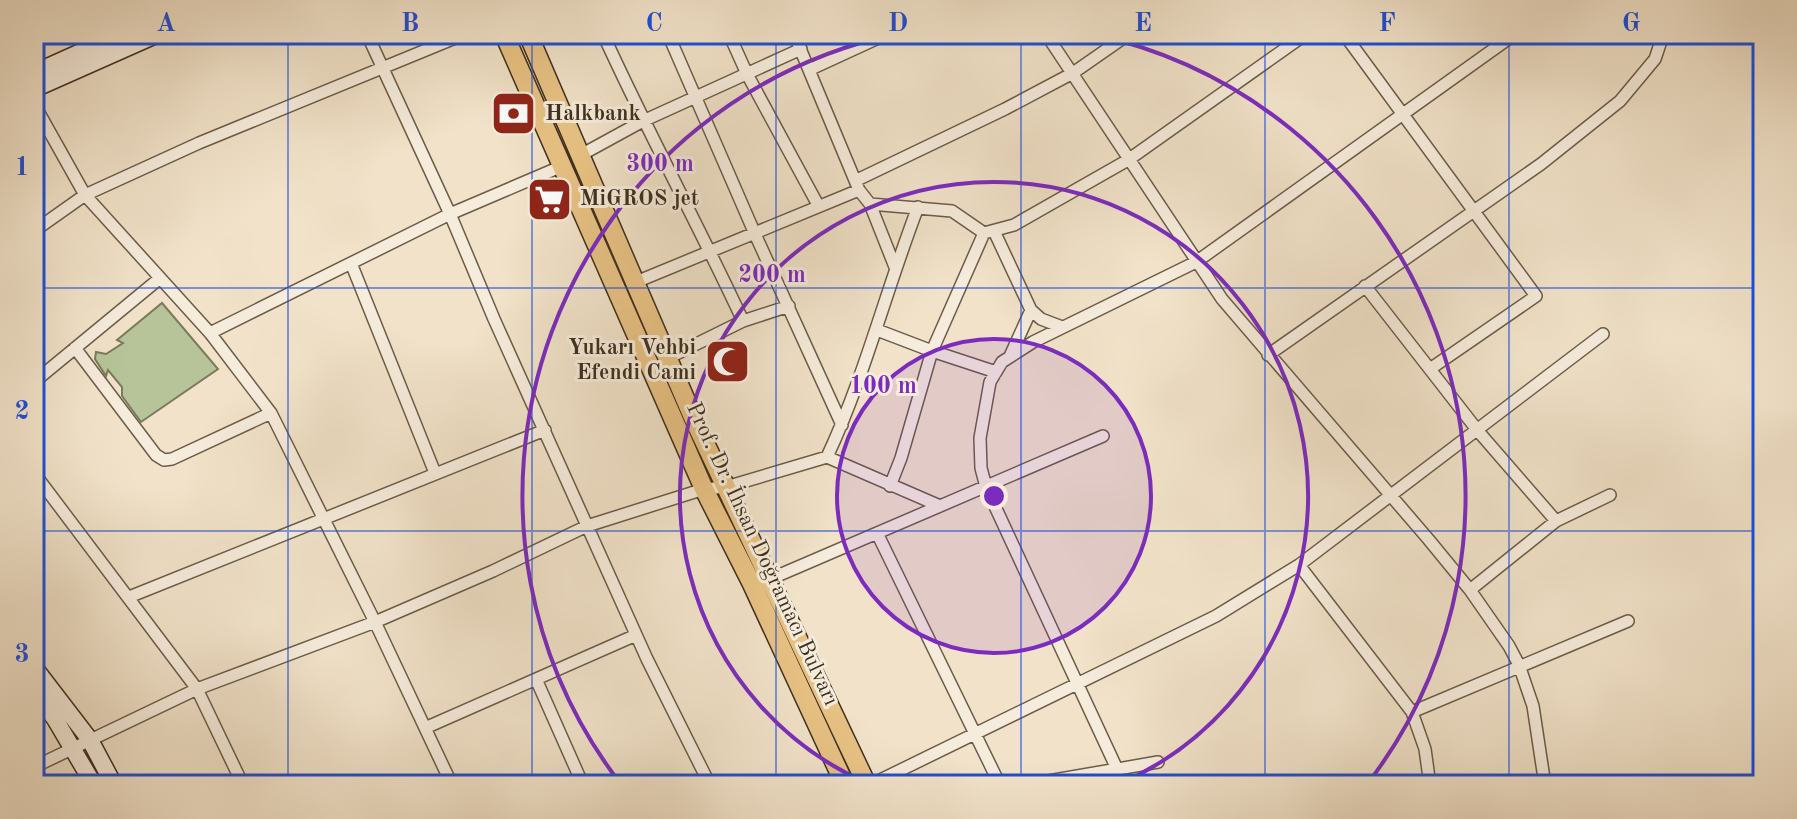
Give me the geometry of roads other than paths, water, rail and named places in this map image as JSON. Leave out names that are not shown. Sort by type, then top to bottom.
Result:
[{"type":"main road","name":"Prof. Dr. İhsan Doğramacı Bulvarı","points":[[504,34],[704,489],[752,584],[845,785]]},
{"type":"main road","name":"Prof. Dr. İhsan Doğramacı Bulvarı","points":[[528,34],[636,282],[666,359],[869,785]]},
{"type":"street","points":[[34,73],[121,34]]},
{"type":"street","points":[[34,89],[158,34]]},
{"type":"street","points":[[367,34],[636,635],[710,785]]},
{"type":"street","points":[[34,231],[85,195],[199,143],[465,34]]},
{"type":"street","points":[[603,34],[743,321]]},
{"type":"street","points":[[668,34],[842,425]]},
{"type":"street","points":[[729,34],[747,74],[818,205]]},
{"type":"street","points":[[794,34],[895,267]]},
{"type":"street","points":[[811,69],[887,34]]},
{"type":"street","points":[[1046,34],[1222,299],[1470,590],[1509,646],[1533,706],[1545,785]]},
{"type":"street","points":[[636,282],[755,234],[858,185],[1073,73],[1129,34]]},
{"type":"street","points":[[890,486],[932,351],[989,232],[1014,225],[1128,160],[1306,34]]},
{"type":"street","points":[[1344,34],[1536,296],[1430,369]]},
{"type":"street","points":[[1117,769],[986,487],[981,468],[980,438],[990,382],[1002,362],[1010,357],[1062,327],[1196,262],[1515,34]]},
{"type":"street","points":[[1268,355],[1541,164],[1620,101],[1655,59],[1660,44],[1654,34]]},
{"type":"street","points":[[210,333],[450,214],[560,167],[643,121],[801,49]]},
{"type":"street","points":[[34,104],[85,195],[210,333],[271,413],[452,785]]},
{"type":"street","points":[[870,204],[952,211],[989,232],[1031,310],[1041,319],[1062,327]]},
{"type":"street","points":[[827,457],[877,330],[895,267],[918,207]]},
{"type":"street","points":[[351,263],[435,473]]},
{"type":"street","points":[[34,382],[159,279]]},
{"type":"street","points":[[1365,286],[1478,431],[1556,521]]},
{"type":"street","points":[[666,359],[743,321],[789,306]]},
{"type":"street","points":[[1010,357],[1031,310]]},
{"type":"street","points":[[877,330],[996,372]]},
{"type":"street","points":[[869,785],[1216,616],[1299,565],[1603,334]]},
{"type":"street","points":[[75,348],[156,455],[164,460],[271,413]]},
{"type":"street","points":[[129,597],[545,430]]},
{"type":"street","points":[[770,579],[1103,436]]},
{"type":"street","points":[[34,767],[197,689],[375,622],[587,526],[704,489],[726,487],[827,457],[940,506]]},
{"type":"street","points":[[34,473],[197,689],[243,785]]},
{"type":"street","points":[[1470,590],[1556,521],[1610,495]]},
{"type":"street","points":[[877,533],[1000,785]]},
{"type":"street","points":[[1299,565],[1412,712],[1425,749],[1430,785]]},
{"type":"street","points":[[1412,712],[1628,621]]},
{"type":"street","points":[[425,728],[636,635]]},
{"type":"street","points":[[34,667],[90,740],[114,785]]},
{"type":"street","points":[[536,679],[583,785]]},
{"type":"street","points":[[34,690],[94,785]]},
{"type":"street","points":[[1025,785],[1158,762]]},
{"type":"place","name":"Halkbank","points":[[514,114]]},
{"type":"place","name":"MiGROS jet","points":[[549,199]]},
{"type":"place","name":"Yukarı Vehbi Efendi Cami","points":[[727,361]]}]
